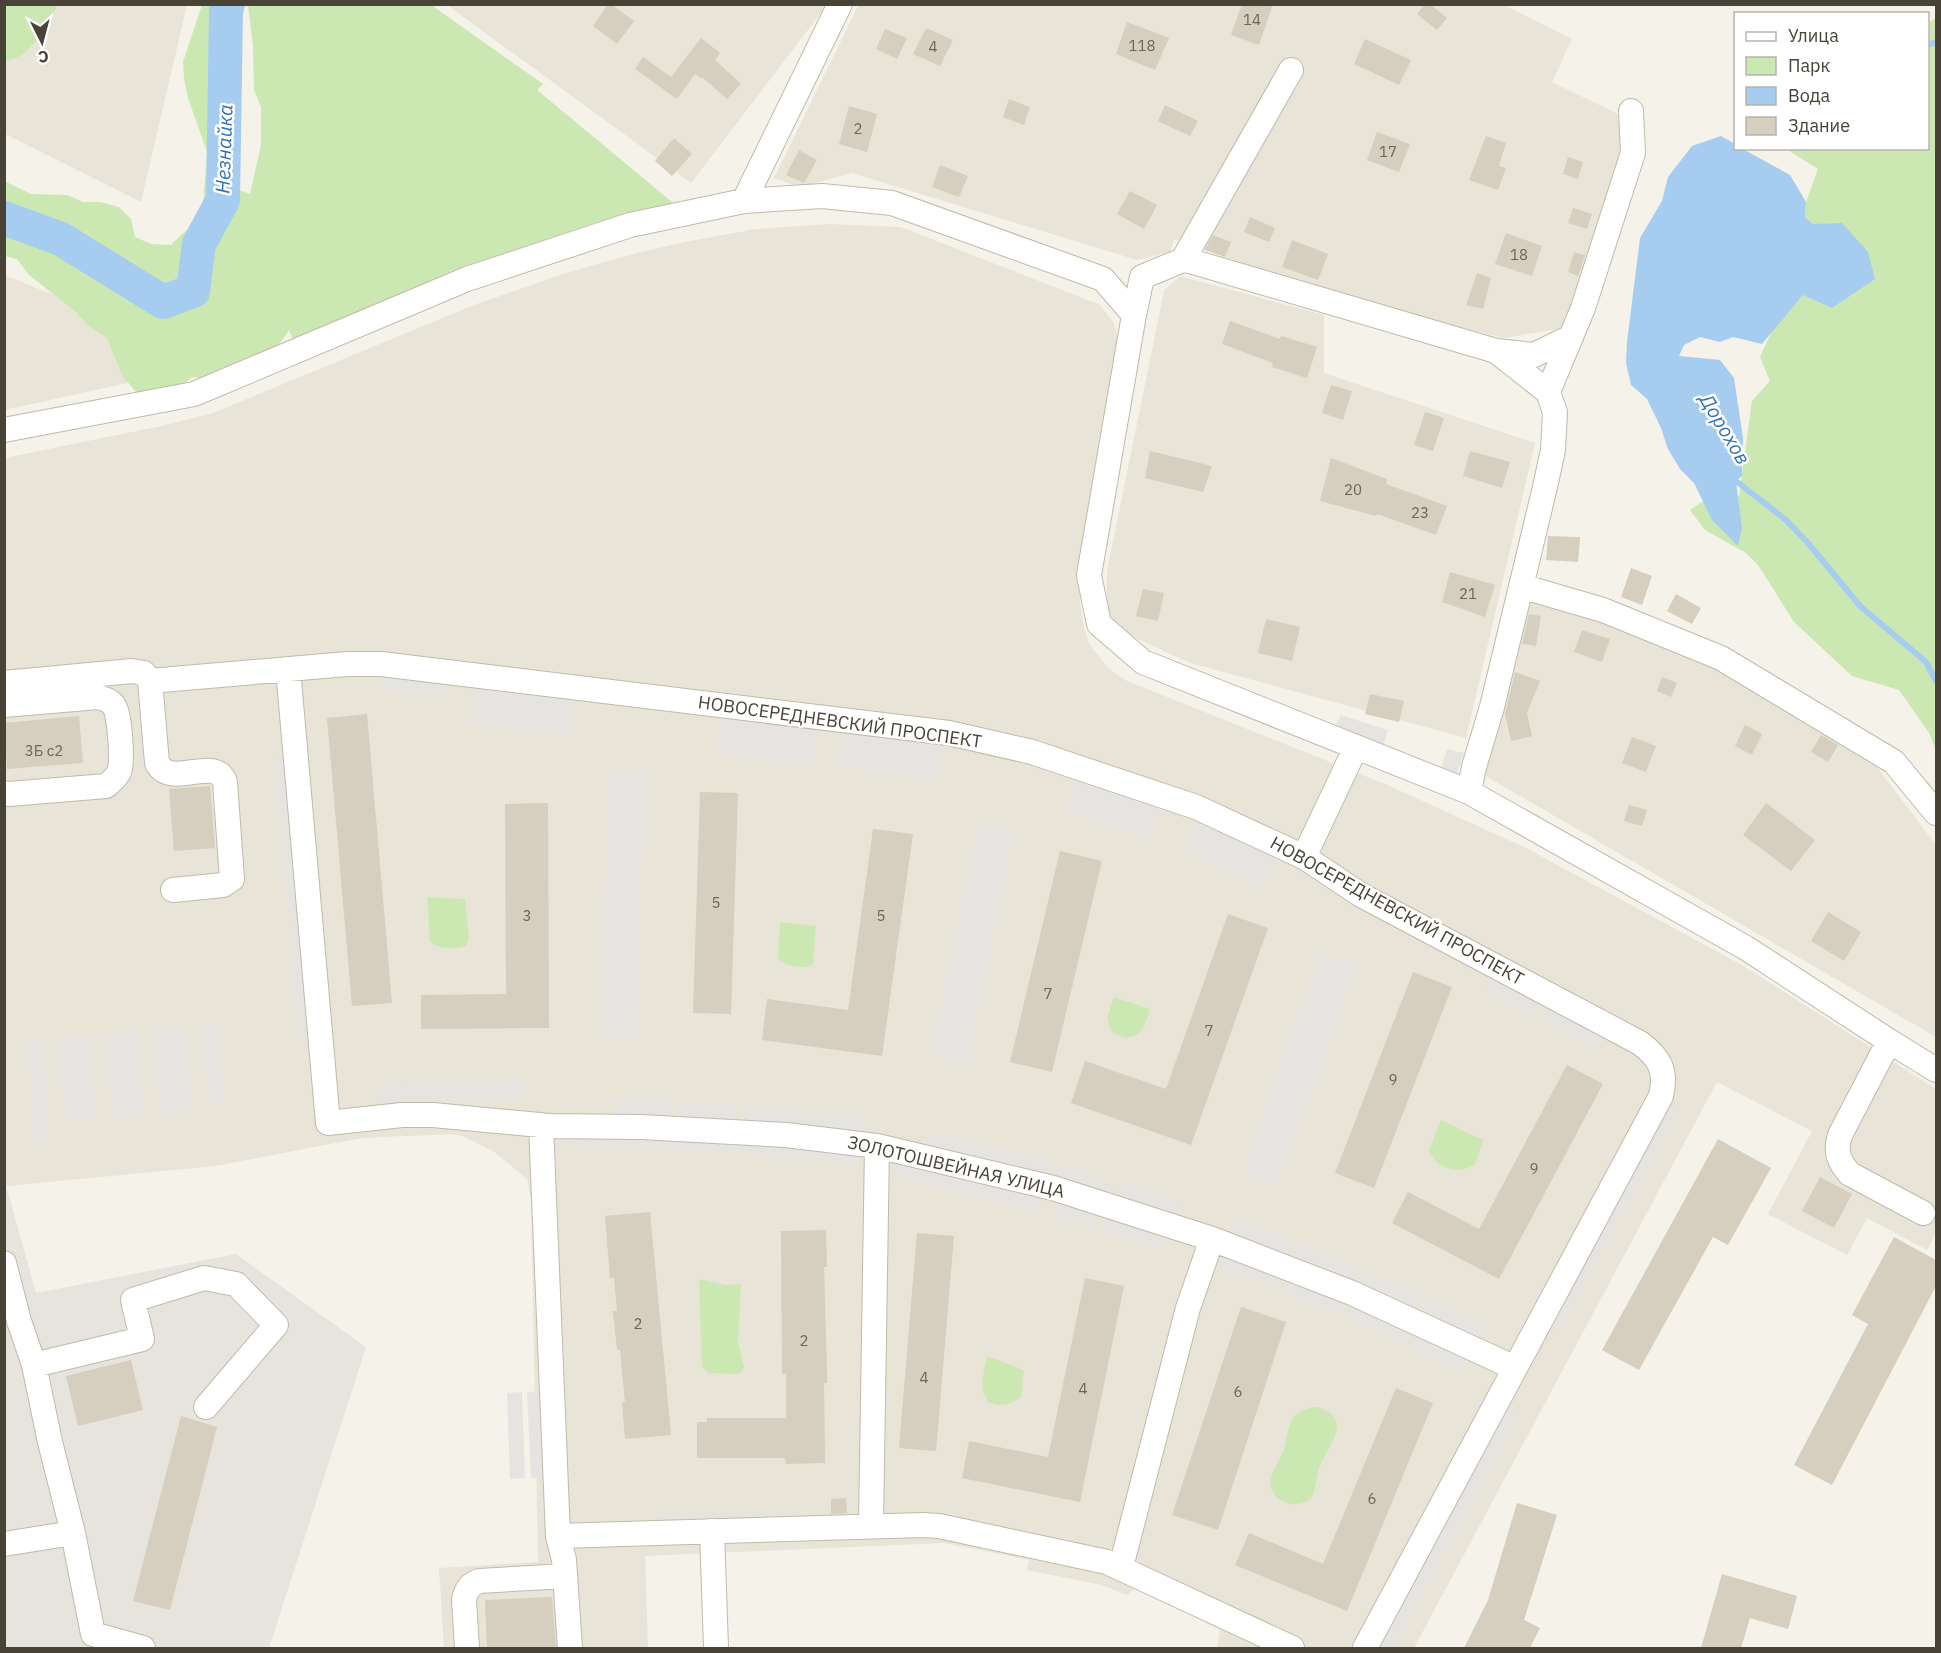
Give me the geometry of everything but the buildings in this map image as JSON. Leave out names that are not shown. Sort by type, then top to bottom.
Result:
[{"type":"street","points":[[744,201],[840,4]]},
{"type":"street","points":[[1291,70],[1183,260],[1142,277],[1089,575],[1099,624],[1143,662],[1469,792],[1746,948],[1936,1070]]},
{"type":"street","points":[[1548,392],[1583,308],[1633,153],[1630,111]]},
{"type":"street","points":[[4,430],[194,394],[466,279],[630,225],[744,201],[822,196],[892,203],[1103,279],[1134,315]]},
{"type":"street","points":[[1183,260],[1496,351],[1534,355],[1569,338]]},
{"type":"street","points":[[1469,792],[1545,487],[1552,450],[1555,412],[1548,392],[1496,351]]},
{"type":"street","points":[[1521,586],[1603,610],[1721,658],[1894,762],[1936,813]]},
{"type":"street","name":"НОВОСЕРЕДНЕВСКИЙ ПРОСПЕКТ","points":[[150,681],[347,664],[381,664],[958,735],[1032,752],[1184,802],[1304,857],[1361,895],[1640,1043],[1657,1059],[1663,1080],[1661,1096],[1515,1368]]},
{"type":"street","name":"ЗОЛОТОШВЕЙНАЯ УЛИЦА","points":[[288,669],[328,1123],[421,1114],[541,1125],[714,1130],[786,1135],[877,1146],[1049,1186],[1212,1239],[1352,1293],[1515,1368]]},
{"type":"street","points":[[4,683],[132,671],[144,673],[150,681],[157,763],[167,773],[213,771],[221,775],[225,782],[232,879],[223,885],[173,890]]},
{"type":"street","points":[[4,705],[98,697],[108,700],[117,710],[121,761],[115,779],[106,786],[4,793]]},
{"type":"street","points":[[1304,857],[1356,747]]},
{"type":"street","points":[[1889,1041],[1840,1135],[1837,1144],[1838,1157],[1850,1174],[1923,1213]]},
{"type":"street","points":[[541,1125],[558,1536],[565,1576],[570,1648]]},
{"type":"street","points":[[871,1526],[877,1146]]},
{"type":"street","points":[[1121,1567],[1188,1308],[1212,1239]]},
{"type":"street","points":[[4,1263],[34,1365],[50,1442],[73,1533],[93,1634],[142,1648]]},
{"type":"street","points":[[34,1365],[142,1339],[133,1300],[204,1278],[236,1284],[276,1325],[206,1407]]},
{"type":"street","points":[[1365,1648],[1515,1368]]},
{"type":"street","points":[[558,1536],[939,1526],[1094,1558],[1121,1567],[1248,1639],[1292,1648]]},
{"type":"street","points":[[712,1531],[716,1648]]},
{"type":"street","points":[[4,1544],[73,1533]]},
{"type":"street","points":[[467,1648],[464,1600],[465,1592],[473,1583],[565,1576]]},
{"type":"shaded area","points":[[859,4],[1504,5],[1572,39],[1552,82],[1618,114],[1621,150],[1565,328],[1503,338],[1331,294],[1174,239],[1170,252],[1137,260],[852,173],[799,187],[774,178]]},
{"type":"shaded area","points":[[4,5],[187,5],[141,202],[5,134]]},
{"type":"shaded area","points":[[447,5],[827,5],[691,183]]},
{"type":"shaded area","points":[[829,224],[901,227],[1100,305],[1113,322],[1118,337],[1080,603],[1085,632],[1090,645],[1108,668],[1127,681],[1385,784],[1526,848],[1742,965],[1936,1089],[1936,1232],[1927,1250],[1867,1218],[1847,1255],[1768,1214],[1812,1131],[1717,1082],[1414,1648],[1217,1648],[1220,1630],[1136,1587],[1127,1595],[1102,1585],[1027,1570],[1029,1560],[944,1543],[645,1556],[648,1648],[444,1648],[439,1568],[538,1562],[531,1199],[527,1179],[493,1151],[465,1137],[453,1134],[362,1138],[215,1166],[7,1186],[4,1178],[4,458],[157,427],[213,413],[474,305],[566,273],[685,242],[756,229]]},
{"type":"shaded area","points":[[4,275],[142,330],[127,383],[5,410]]},
{"type":"shaded area","points":[[1180,276],[1324,315],[1324,373],[1535,443],[1466,738],[1190,663],[1106,624],[1107,571],[1164,291]]},
{"type":"shaded area","points":[[1526,593],[1586,612],[1705,662],[1870,758],[1936,845],[1936,1037],[1484,775]]},
{"type":"shaded area","points":[[385,674],[450,681],[449,697],[383,689]]},
{"type":"shaded area","points":[[474,684],[573,695],[569,735],[470,723]]},
{"type":"shaded area","points":[[721,714],[819,726],[815,765],[716,753]]},
{"type":"shaded area","points":[[1341,715],[1388,730],[1382,749],[1333,732]]},
{"type":"shaded area","points":[[842,728],[940,740],[936,779],[837,767]]},
{"type":"shaded area","points":[[1447,749],[1464,753],[1457,774],[1441,768]]},
{"type":"shaded area","points":[[287,755],[301,910],[287,911],[273,757]]},
{"type":"shaded area","points":[[608,770],[645,771],[637,1038],[600,1037]]},
{"type":"shaded area","points":[[1079,775],[1161,802],[1149,840],[1066,813]]},
{"type":"shaded area","points":[[1198,816],[1279,850],[1263,886],[1183,852]]},
{"type":"shaded area","points":[[978,822],[1015,830],[967,1063],[930,1055]]},
{"type":"shaded area","points":[[302,924],[313,1046],[299,1047],[288,925]]},
{"type":"shaded area","points":[[1320,952],[1356,965],[1277,1187],[1242,1174]]},
{"type":"shaded area","points":[[1492,977],[1540,1002],[1533,1017],[1484,991]]},
{"type":"shaded area","points":[[1548,1006],[1598,1033],[1590,1048],[1540,1021]]},
{"type":"shaded area","points":[[217,1024],[224,1103],[208,1104],[201,1026]]},
{"type":"shaded area","points":[[185,1027],[192,1111],[159,1114],[152,1030]]},
{"type":"shaded area","points":[[137,1031],[144,1115],[111,1118],[104,1034]]},
{"type":"shaded area","points":[[89,1035],[96,1119],[64,1122],[57,1038]]},
{"type":"shaded area","points":[[42,1038],[51,1140],[34,1141],[26,1040]]},
{"type":"shaded area","points":[[520,1080],[521,1098],[375,1104],[375,1085]]},
{"type":"shaded area","points":[[614,1099],[671,1100],[671,1116],[613,1114]]},
{"type":"shaded area","points":[[1665,1100],[1679,1108],[1559,1333],[1545,1325]]},
{"type":"shaded area","points":[[679,1101],[737,1104],[736,1119],[679,1116]]},
{"type":"shaded area","points":[[744,1105],[801,1109],[800,1125],[743,1121]]},
{"type":"shaded area","points":[[809,1111],[866,1117],[864,1132],[807,1126]]},
{"type":"shaded area","points":[[640,1130],[639,1147],[572,1146],[572,1131]]},
{"type":"shaded area","points":[[644,1132],[712,1133],[711,1150],[644,1147]]},
{"type":"shaded area","points":[[929,1132],[1050,1161],[1047,1174],[926,1145]]},
{"type":"shaded area","points":[[716,1135],[784,1139],[782,1156],[715,1150]]},
{"type":"shaded area","points":[[788,1141],[856,1147],[854,1164],[786,1156]]},
{"type":"shaded area","points":[[897,1163],[1043,1198],[1040,1212],[893,1176]]},
{"type":"shaded area","points":[[1059,1164],[1112,1180],[1108,1193],[1055,1177]]},
{"type":"shaded area","points":[[4,1178],[36,1293],[236,1254],[366,1347],[269,1648],[5,1648]]},
{"type":"shaded area","points":[[1121,1182],[1179,1201],[1175,1215],[1117,1196]]},
{"type":"shaded area","points":[[1056,1203],[1097,1215],[1093,1228],[1052,1216]]},
{"type":"shaded area","points":[[1107,1218],[1165,1237],[1160,1250],[1102,1231]]},
{"type":"shaded area","points":[[1236,1218],[1292,1239],[1285,1257],[1229,1237]]},
{"type":"shaded area","points":[[1298,1242],[1356,1265],[1349,1284],[1290,1260]]},
{"type":"shaded area","points":[[1226,1250],[1282,1270],[1275,1289],[1219,1268]]},
{"type":"shaded area","points":[[1363,1269],[1423,1295],[1415,1313],[1355,1287]]},
{"type":"shaded area","points":[[1287,1273],[1346,1297],[1339,1315],[1280,1291]]},
{"type":"shaded area","points":[[1430,1299],[1486,1325],[1477,1343],[1421,1316]]},
{"type":"shaded area","points":[[1353,1300],[1413,1327],[1405,1345],[1345,1318]]},
{"type":"shaded area","points":[[1419,1330],[1470,1354],[1462,1372],[1411,1348]]},
{"type":"shaded area","points":[[543,1391],[547,1478],[531,1478],[527,1392]]},
{"type":"shaded area","points":[[522,1392],[525,1478],[510,1479],[507,1393]]},
{"type":"shaded area","points":[[1505,1407],[1519,1415],[1394,1648],[1376,1648]]},
{"type":"shaded area","points":[[800,1510],[800,1517],[650,1522],[650,1514]]},
{"type":"green space","points":[[430,4],[543,84],[537,90],[678,207],[604,220],[454,270],[294,342],[289,330],[271,356],[211,379],[192,377],[177,389],[140,397],[122,375],[107,338],[89,326],[76,312],[29,275],[17,259],[5,256],[4,181],[31,194],[67,195],[83,202],[100,202],[119,207],[131,219],[135,237],[151,244],[171,245],[198,222],[203,204],[207,152],[188,98],[183,62],[202,5],[236,5],[236,15],[221,50],[235,125],[236,189],[250,194],[261,145],[261,107],[254,90],[253,46],[248,5]]},
{"type":"green space","points":[[4,5],[58,5],[30,48],[14,59],[5,61]]},
{"type":"green space","points":[[1936,18],[1936,751],[1929,733],[1899,690],[1852,676],[1794,622],[1758,565],[1746,553],[1705,530],[1690,510],[1713,495],[1739,496],[1752,401],[1770,381],[1760,357],[1772,331],[1803,295],[1813,224],[1805,217],[1806,202],[1818,169],[1788,150],[1929,150],[1929,22]]},
{"type":"green space","points":[[427,897],[465,899],[469,939],[466,946],[446,948],[430,941]]},
{"type":"green space","points":[[780,922],[816,926],[813,959],[815,960],[811,966],[793,966],[778,959]]},
{"type":"green space","points":[[1114,997],[1150,1009],[1145,1025],[1139,1033],[1124,1038],[1112,1032],[1107,1019]]},
{"type":"green space","points":[[1441,1120],[1483,1140],[1475,1165],[1455,1170],[1442,1166],[1433,1157],[1429,1150]]},
{"type":"green space","points":[[699,1279],[726,1285],[741,1284],[738,1342],[744,1367],[740,1374],[709,1373],[702,1367]]},
{"type":"green space","points":[[987,1356],[1024,1370],[1021,1397],[1010,1403],[999,1405],[993,1404],[985,1397],[983,1386]]},
{"type":"green space","points":[[1318,1407],[1335,1419],[1337,1426],[1336,1434],[1319,1468],[1314,1492],[1311,1499],[1304,1503],[1282,1501],[1272,1491],[1271,1483],[1272,1475],[1283,1453],[1289,1426],[1300,1411]]},
{"type":"water","points":[[1721,136],[1734,143],[1734,150],[1745,150],[1790,175],[1806,202],[1805,217],[1813,224],[1842,223],[1868,252],[1875,279],[1832,308],[1803,295],[1762,344],[1733,337],[1720,342],[1700,337],[1684,345],[1679,356],[1720,360],[1734,378],[1743,438],[1742,476],[1736,481],[1742,528],[1738,546],[1712,520],[1694,483],[1680,469],[1668,449],[1647,399],[1631,385],[1626,363],[1640,238],[1662,201],[1668,177],[1692,146]]},
{"type":"waterway","name":"Незнайка","points":[[4,218],[61,239],[163,302],[193,291],[199,244],[223,200],[226,11],[228,4]]},
{"type":"waterway","name":"Дорохов","points":[[1929,45],[1936,42]]},
{"type":"waterway","name":"Дорохов","points":[[1733,476],[1736,481],[1786,520],[1860,606],[1926,662],[1936,681]]}]
